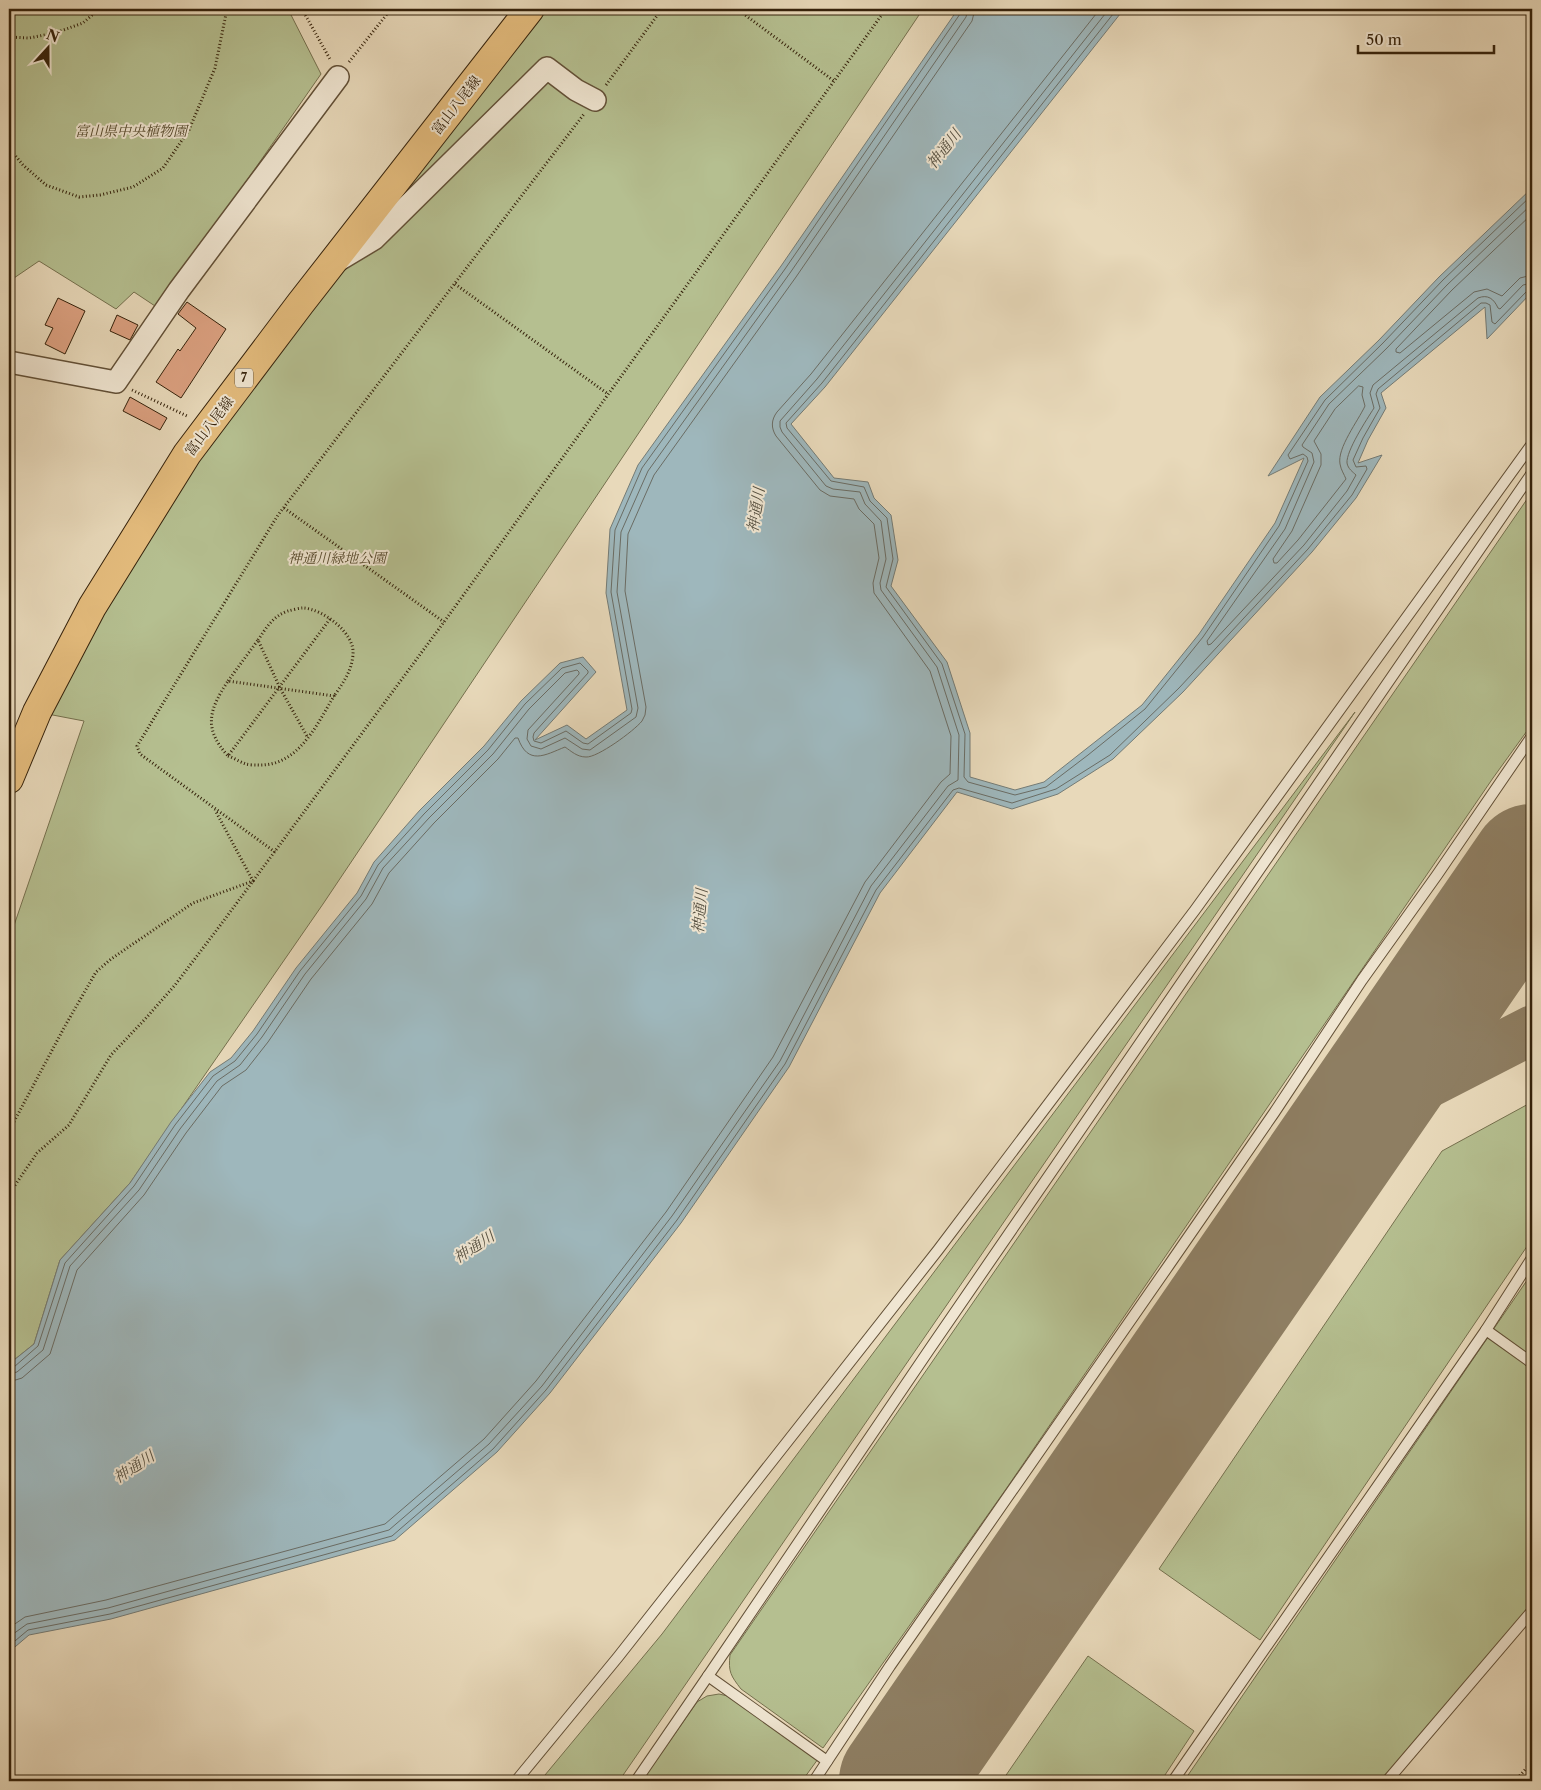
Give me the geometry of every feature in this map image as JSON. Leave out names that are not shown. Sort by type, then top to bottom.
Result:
[{"type":"main road","name":"富山八尾線","points":[[9,779],[37,712],[92,607],[187,454],[300,304],[530,9]]},
{"type":"street","points":[[333,264],[374,239],[547,68],[576,90],[595,100]]},
{"type":"street","points":[[9,362],[116,382],[179,290],[338,77]]},
{"type":"lane","points":[[516,1781],[618,1657],[944,1242],[1195,910],[1532,444]]},
{"type":"lane","points":[[636,1781],[929,1350],[1532,473]]},
{"type":"lane","points":[[814,1781],[890,1666],[1208,1209],[1362,980],[1437,875],[1532,736]]},
{"type":"lane","points":[[1173,1781],[1486,1330],[1532,1258]]},
{"type":"lane","points":[[1486,1330],[1532,1363]]},
{"type":"lane","points":[[1387,1781],[1532,1611]]},
{"type":"lane","points":[[708,1676],[827,1761]]},
{"type":"path","points":[[9,37],[29,38],[55,33],[83,23],[99,9]]},
{"type":"path","points":[[9,148],[23,165],[46,185],[79,197],[100,195],[133,187],[163,168],[189,130],[215,68],[227,9]]},
{"type":"path","points":[[302,9],[327,50],[338,77],[391,9]]},
{"type":"path","points":[[275,852],[140,754],[137,746],[284,508],[595,100],[662,9]]},
{"type":"path","points":[[737,9],[834,82]]},
{"type":"path","points":[[9,1194],[37,1153],[69,1125],[111,1055],[175,985],[275,852],[444,622],[886,9]]},
{"type":"path","points":[[455,284],[608,394]]},
{"type":"path","points":[[116,382],[191,418]]},
{"type":"path","points":[[284,508],[444,622]]},
{"type":"path","points":[[303,608],[323,614],[340,626],[350,640],[354,652],[350,671],[308,738],[297,751],[282,762],[265,766],[247,765],[228,756],[218,744],[211,729],[211,713],[217,697],[258,640],[271,621],[287,611],[303,608]]},
{"type":"path","points":[[228,756],[330,619]]},
{"type":"path","points":[[258,640],[280,688],[308,738]]},
{"type":"path","points":[[228,681],[334,696]]},
{"type":"path","points":[[214,808],[252,881]]},
{"type":"path","points":[[9,1131],[96,972],[111,959],[192,902],[252,881]]},
{"type":"path","points":[[1515,1781],[1532,1762]]},
{"type":"green space","name":"富山県中央植物園","points":[[9,9],[288,9],[321,74],[158,308],[134,292],[116,309],[39,261],[14,278],[9,294]]},
{"type":"green space","name":"神通川緑地公園","points":[[530,9],[923,9],[323,904],[130,1183],[60,1260],[34,1344],[9,1364],[9,940],[84,721],[37,712],[187,454]]},
{"type":"green space","points":[[1532,492],[1532,724],[1493,778],[1006,1489],[823,1748],[741,1689],[731,1674],[729,1666],[730,1655]]},
{"type":"green space","points":[[1355,712],[619,1781],[540,1781],[662,1634]]},
{"type":"green space","points":[[1532,1102],[1532,1239],[1260,1640],[1159,1569],[1442,1151]]},
{"type":"green space","points":[[1532,1273],[1532,1607],[1385,1781],[1184,1781]]},
{"type":"green space","points":[[1088,1656],[1194,1731],[1161,1781],[1002,1781]]},
{"type":"green space","points":[[719,1694],[732,1697],[818,1759],[802,1781],[642,1781],[697,1702],[707,1696]]},
{"type":"water","name":"神通川","points":[[958,9],[1124,9],[825,387],[791,424],[834,478],[868,482],[874,498],[891,515],[898,560],[891,586],[947,662],[970,733],[970,777],[1015,790],[1044,782],[1142,705],[1199,634],[1275,523],[1304,458],[1268,476],[1320,397],[1379,340],[1439,277],[1532,188],[1532,292],[1487,339],[1485,307],[1381,393],[1386,408],[1368,440],[1358,463],[1382,455],[1356,498],[1312,552],[1183,692],[1113,759],[1058,794],[1012,809],[957,792],[880,893],[789,1067],[681,1223],[550,1393],[497,1452],[395,1540],[111,1619],[29,1635],[9,1652],[9,1364],[34,1344],[60,1260],[130,1183],[171,1122],[210,1072],[231,1058],[253,1031],[296,968],[357,893],[374,862],[420,810],[484,746],[521,701],[560,663],[583,657],[596,672],[535,740],[567,725],[586,739],[627,710],[606,593],[610,529],[638,465],[781,266]]},
{"type":"building","points":[[58,298],[85,311],[65,354],[45,344],[53,328],[45,325]]},
{"type":"building","points":[[187,302],[226,329],[181,398],[156,382],[178,349],[180,351],[196,328],[178,314]]},
{"type":"building","points":[[117,315],[138,325],[130,340],[110,331]]},
{"type":"building","points":[[130,397],[167,418],[160,430],[123,411]]},
{"type":"taxiway","points":[[1357,1120],[1532,1030]]},
{"type":"runway","points":[[900,1781],[1532,865]]}]
